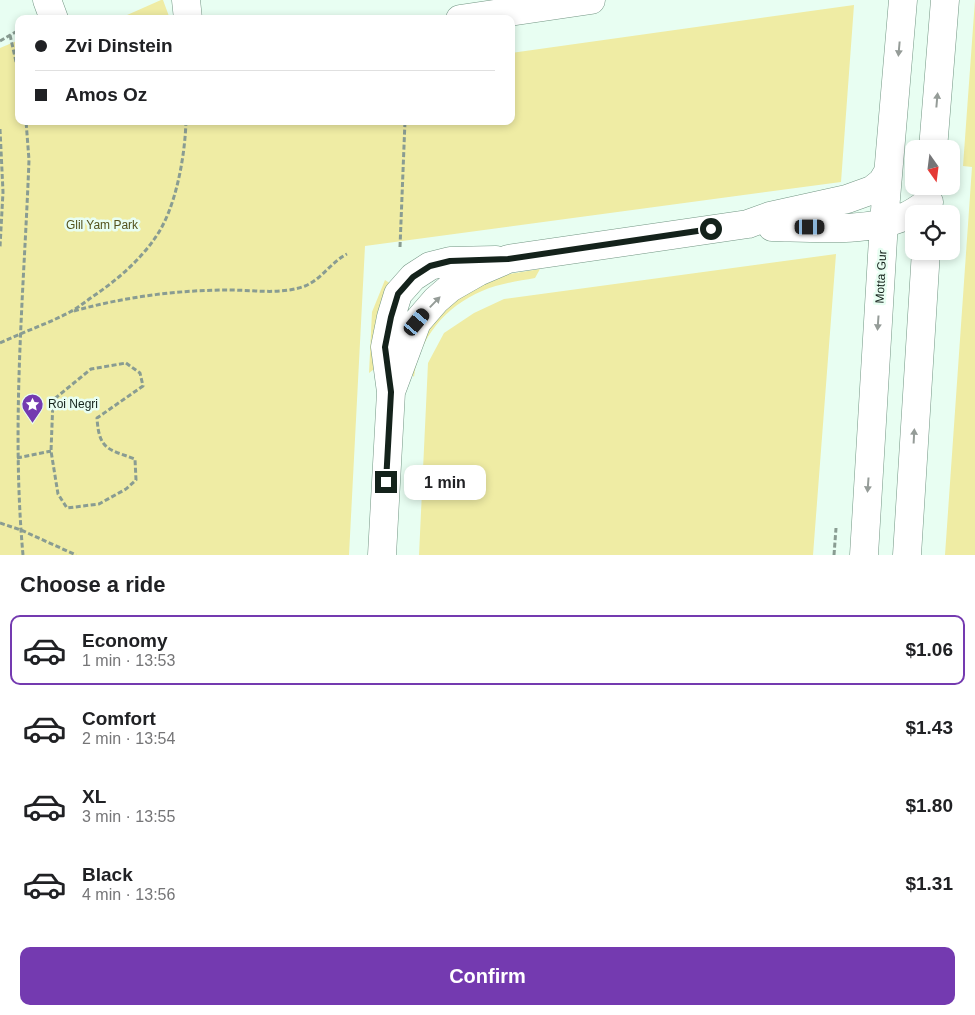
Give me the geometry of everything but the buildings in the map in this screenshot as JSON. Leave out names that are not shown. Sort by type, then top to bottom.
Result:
[{"type":"street","points":[[186,0],[188,15]]},
{"type":"street","points":[[488,15],[591,0]]},
{"type":"street","name":"Motta Gur","points":[[903,0],[888,172],[907,205]]},
{"type":"street","points":[[934,140],[945,0]]},
{"type":"street","points":[[382,555],[391,392],[385,347],[398,294],[413,277],[430,266],[450,261],[508,259],[748,224],[770,216],[851,198],[872,190],[882,182],[888,172]]},
{"type":"street","points":[[851,198],[871,198],[905,209]]},
{"type":"street","points":[[748,224],[772,227],[849,228],[872,226],[905,213]]},
{"type":"street","name":"Motta Gur","points":[[864,555],[882,257],[905,221]]},
{"type":"street","points":[[849,228],[866,236],[874,244],[882,257]]},
{"type":"street","points":[[907,555],[923,260]]},
{"type":"path","points":[[0,41],[15,32]]},
{"type":"path","points":[[10,35],[15,57]]},
{"type":"path","points":[[23,555],[17,458],[17,405],[29,160],[26,125]]},
{"type":"path","points":[[71,312],[112,283],[155,238],[166,219],[173,199],[183,151],[186,125]]},
{"type":"path","points":[[400,246],[405,125]]},
{"type":"path","points":[[0,129],[3,192],[0,247]]},
{"type":"path","points":[[0,343],[71,312],[117,301],[176,293],[229,290],[264,292],[293,289],[306,285],[318,278],[337,259],[347,254]]},
{"type":"path","points":[[126,363],[140,374],[143,386],[97,418],[98,436],[110,450],[135,459],[136,480],[126,489],[100,504],[66,508],[58,494],[51,451],[53,400],[91,369],[126,363]]},
{"type":"path","points":[[17,458],[51,451]]},
{"type":"path","points":[[0,523],[21,530],[76,555]]},
{"type":"green space","points":[[163,0],[169,15],[127,15]]},
{"type":"green space","points":[[975,0],[975,555],[945,555],[972,167],[963,166]]},
{"type":"green space","name":"Glil Yam Park","points":[[854,5],[841,182],[365,246],[349,555],[0,555],[0,48],[15,42],[15,125],[515,125],[515,52]]},
{"type":"green space","points":[[836,254],[813,555],[419,555],[428,363],[444,333],[474,313],[504,299]]},
{"type":"green space","points":[[540,269],[535,278],[488,289],[469,297],[457,305],[436,325],[428,337],[417,363],[414,377],[408,370],[435,311],[498,276]]},
{"type":"green space","points":[[385,280],[391,284],[378,366],[369,373],[372,312]]},
{"type":"place","name":"Roi Negri","points":[[32,423]]},
{"type":"route","points":[[386,482],[391,392],[385,347],[398,294],[413,277],[430,266],[450,261],[508,259],[711,229]]}]
